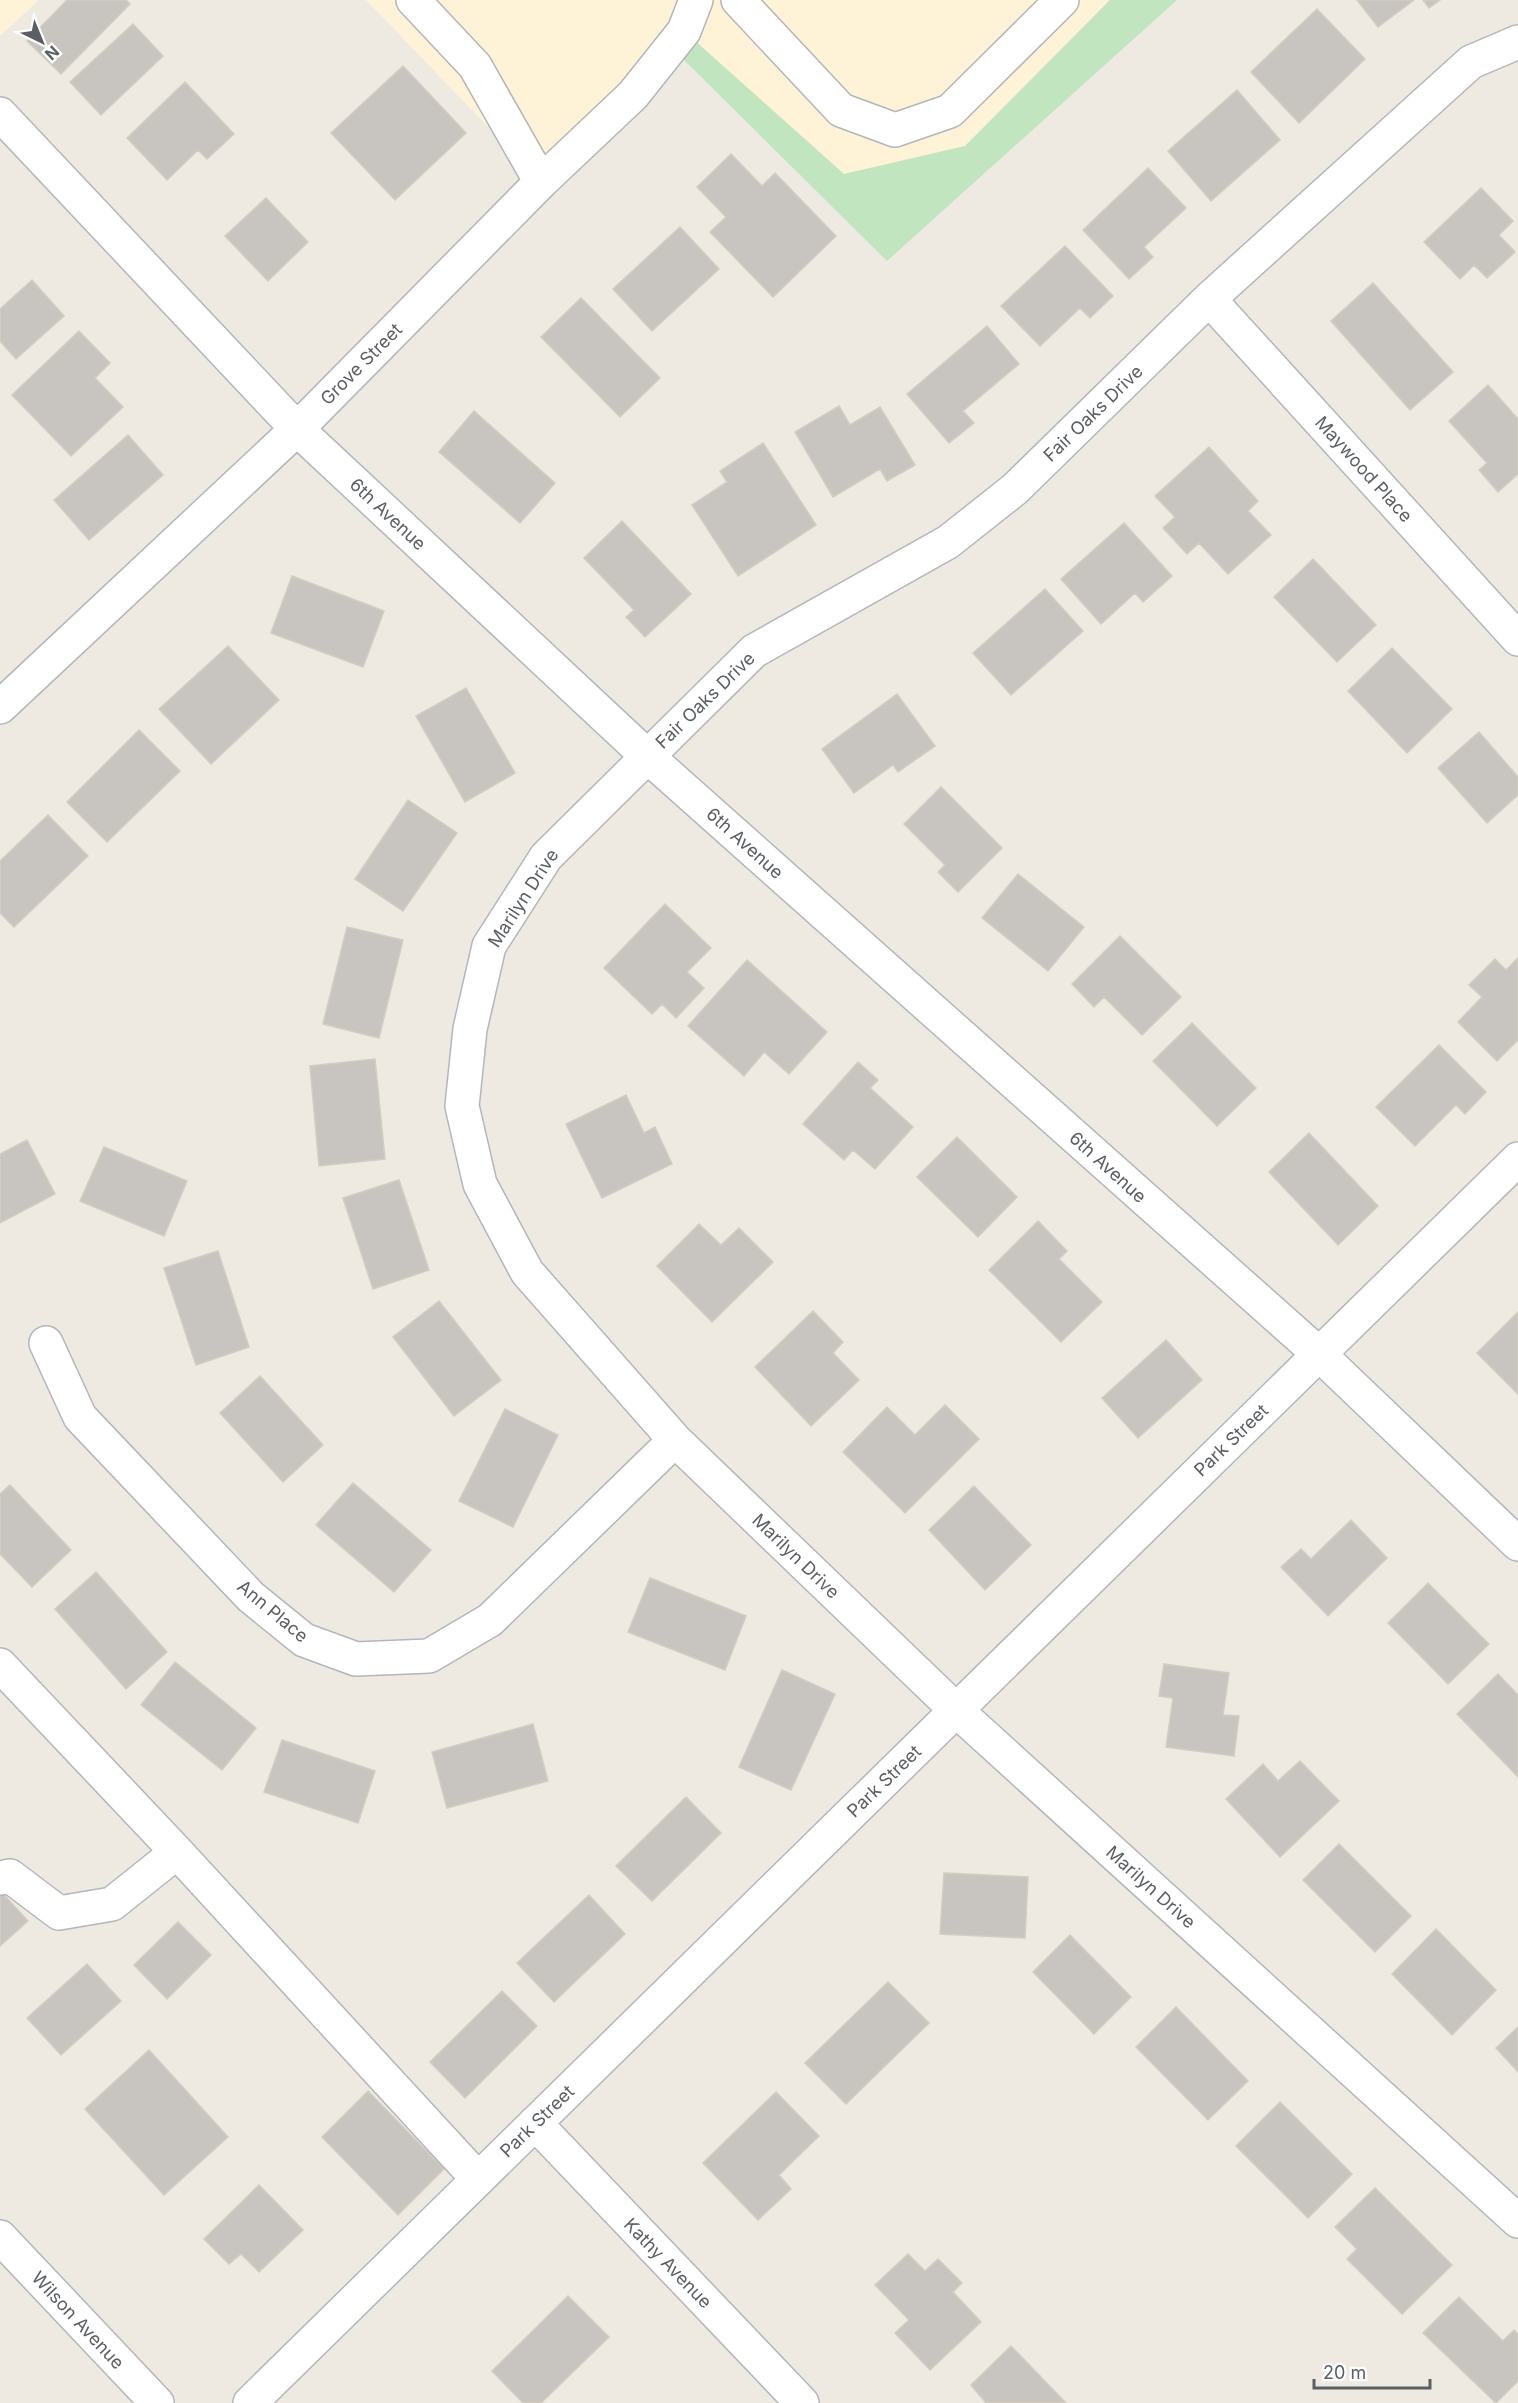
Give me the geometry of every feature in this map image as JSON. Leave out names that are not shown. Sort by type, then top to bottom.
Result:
[{"type":"street","points":[[413,0],[475,66],[541,182]]},
{"type":"street","name":"Grove Street","points":[[0,707],[297,429],[541,182],[633,96],[684,31],[696,0]]},
{"type":"street","points":[[738,0],[841,110],[895,130],[950,111],[1062,0]]},
{"type":"street","name":"Fair Oaks Drive","points":[[647,756],[754,651],[948,542],[1015,489],[1209,299],[1471,62],[1518,42]]},
{"type":"street","name":"6th Avenue","points":[[0,114],[297,429],[647,756],[1319,1354],[1518,1544]]},
{"type":"street","name":"Maywood Place","points":[[1209,299],[1518,639]]},
{"type":"street","name":"Marilyn Drive","points":[[647,756],[546,857],[489,946],[470,1029],[462,1106],[480,1184],[527,1272],[675,1440],[956,1710],[1518,2221]]},
{"type":"street","name":"Park Street","points":[[250,2403],[1518,1159]]},
{"type":"street","name":"Ann Place","points":[[46,1343],[80,1417],[251,1597],[304,1640],[356,1659],[429,1656],[490,1620],[675,1440]]},
{"type":"street","points":[[0,1665],[177,1852],[478,2179]]},
{"type":"street","points":[[0,1878],[10,1876],[59,1913],[112,1904],[177,1852]]},
{"type":"street","name":"Kathy Avenue","points":[[535,2123],[802,2403]]},
{"type":"street","name":"Wilson Avenue","points":[[0,2237],[157,2403]]},
{"type":"shaded area","points":[[0,0],[39,0],[0,36]]},
{"type":"shaded area","points":[[366,0],[1110,0],[965,146],[844,174],[684,31],[541,182]]},
{"type":"green space","points":[[1110,0],[1177,0],[887,261],[671,47],[684,31],[844,174],[965,146]]},
{"type":"building","points":[[67,0],[126,0],[130,4],[61,74],[27,41]]},
{"type":"building","points":[[1357,0],[1414,0],[1378,27]]},
{"type":"building","points":[[1423,0],[1440,0],[1429,8]]},
{"type":"building","points":[[1317,9],[1365,59],[1299,123],[1251,72]]},
{"type":"building","points":[[133,24],[163,56],[101,115],[70,82]]},
{"type":"building","points":[[403,66],[466,133],[395,200],[331,133]]},
{"type":"building","points":[[185,82],[234,134],[207,159],[198,150],[167,180],[127,138]]},
{"type":"building","points":[[1237,90],[1280,140],[1211,201],[1168,151]]},
{"type":"building","points":[[731,154],[762,186],[775,173],[836,236],[773,297],[710,232],[726,217],[697,187]]},
{"type":"building","points":[[1148,168],[1186,208],[1144,247],[1153,257],[1129,279],[1083,230]]},
{"type":"building","points":[[1481,188],[1513,221],[1499,235],[1515,252],[1487,278],[1474,265],[1460,279],[1424,242]]},
{"type":"building","points":[[266,198],[308,242],[268,281],[225,236]]},
{"type":"building","points":[[680,227],[719,269],[652,331],[613,289]]},
{"type":"building","points":[[1065,246],[1113,296],[1090,318],[1080,308],[1040,346],[1001,306]]},
{"type":"building","points":[[32,280],[64,316],[16,359],[0,341],[0,309]]},
{"type":"building","points":[[1373,283],[1453,372],[1410,410],[1331,321]]},
{"type":"building","points":[[581,298],[660,378],[620,417],[541,337]]},
{"type":"building","points":[[987,326],[1019,364],[963,411],[974,423],[949,443],[907,394]]},
{"type":"building","points":[[79,331],[110,363],[95,378],[123,407],[71,456],[12,395]]},
{"type":"building","points":[[1488,385],[1518,419],[1518,474],[1498,492],[1479,470],[1487,463],[1449,421]]},
{"type":"building","points":[[839,406],[850,425],[880,407],[915,465],[887,481],[880,469],[833,497],[795,432]]},
{"type":"building","points":[[474,411],[555,483],[520,523],[439,452]]},
{"type":"building","points":[[128,435],[163,475],[89,540],[54,500]]},
{"type":"building","points":[[763,443],[816,525],[738,576],[692,505],[727,482],[720,471]]},
{"type":"building","points":[[1209,447],[1258,501],[1248,511],[1271,535],[1228,574],[1199,543],[1187,554],[1163,528],[1175,517],[1155,496]]},
{"type":"building","points":[[622,521],[691,594],[645,637],[626,617],[634,610],[584,558]]},
{"type":"building","points":[[1124,523],[1172,576],[1143,602],[1135,593],[1101,624],[1061,579]]},
{"type":"building","points":[[1313,559],[1376,625],[1337,662],[1274,597]]},
{"type":"building","points":[[292,576],[384,611],[363,667],[271,633]]},
{"type":"building","points":[[1045,589],[1083,631],[1011,695],[973,653]]},
{"type":"building","points":[[228,646],[279,700],[211,764],[159,709]]},
{"type":"building","points":[[1392,648],[1452,709],[1407,753],[1348,691]]},
{"type":"building","points":[[466,688],[515,773],[465,802],[416,716]]},
{"type":"building","points":[[897,694],[935,746],[898,772],[893,765],[854,793],[822,749]]},
{"type":"building","points":[[139,730],[180,771],[107,842],[67,802]]},
{"type":"building","points":[[1479,732],[1518,777],[1518,795],[1487,823],[1438,768]]},
{"type":"building","points":[[941,787],[1002,848],[958,892],[938,872],[945,865],[904,824]]},
{"type":"building","points":[[408,800],[457,833],[403,911],[355,879]]},
{"type":"building","points":[[48,815],[88,856],[14,927],[0,913],[0,861]]},
{"type":"building","points":[[1018,874],[1084,927],[1048,971],[982,918]]},
{"type":"building","points":[[665,904],[711,948],[687,972],[704,988],[676,1018],[662,1004],[652,1014],[604,968]]},
{"type":"building","points":[[347,927],[403,940],[379,1038],[323,1024]]},
{"type":"building","points":[[1120,936],[1181,997],[1142,1035],[1104,997],[1094,1007],[1072,984]]},
{"type":"building","points":[[1518,958],[1518,1040],[1497,1061],[1458,1022],[1482,997],[1469,985],[1495,959],[1506,970]]},
{"type":"building","points":[[747,960],[827,1032],[789,1074],[764,1052],[744,1076],[688,1026]]},
{"type":"building","points":[[1192,1023],[1256,1088],[1217,1126],[1153,1061]]},
{"type":"building","points":[[1439,1045],[1486,1092],[1465,1114],[1456,1105],[1415,1146],[1376,1107]]},
{"type":"building","points":[[375,1059],[385,1159],[319,1166],[310,1066]]},
{"type":"building","points":[[858,1062],[878,1080],[870,1088],[913,1127],[875,1169],[853,1150],[844,1160],[803,1124]]},
{"type":"building","points":[[626,1095],[644,1133],[655,1127],[672,1164],[602,1198],[566,1124]]},
{"type":"building","points":[[1309,1133],[1378,1206],[1338,1245],[1269,1172]]},
{"type":"building","points":[[957,1137],[1017,1197],[978,1237],[917,1177]]},
{"type":"building","points":[[27,1140],[55,1194],[0,1223],[0,1154]]},
{"type":"building","points":[[104,1147],[187,1181],[164,1236],[80,1201]]},
{"type":"building","points":[[399,1180],[429,1270],[373,1289],[343,1198]]},
{"type":"building","points":[[1038,1221],[1067,1251],[1059,1259],[1102,1302],[1061,1342],[989,1270]]},
{"type":"building","points":[[699,1224],[721,1245],[739,1228],[773,1262],[712,1322],[657,1266]]},
{"type":"building","points":[[218,1251],[249,1347],[196,1365],[164,1268]]},
{"type":"building","points":[[439,1301],[501,1380],[454,1416],[393,1337]]},
{"type":"building","points":[[813,1311],[843,1342],[833,1353],[859,1380],[811,1426],[755,1367]]},
{"type":"building","points":[[1518,1312],[1518,1394],[1477,1353]]},
{"type":"building","points":[[1166,1340],[1202,1380],[1138,1438],[1102,1398]]},
{"type":"building","points":[[260,1376],[323,1445],[283,1482],[220,1413]]},
{"type":"building","points":[[945,1405],[979,1439],[905,1513],[843,1452],[887,1407],[915,1435]]},
{"type":"building","points":[[505,1409],[558,1435],[513,1527],[459,1501]]},
{"type":"building","points":[[353,1483],[431,1550],[394,1592],[316,1525]]},
{"type":"building","points":[[10,1485],[71,1550],[32,1587],[0,1554],[0,1494]]},
{"type":"building","points":[[974,1486],[1031,1545],[985,1590],[929,1530]]},
{"type":"building","points":[[1351,1520],[1387,1558],[1328,1616],[1281,1567],[1301,1549],[1311,1559]]},
{"type":"building","points":[[96,1572],[167,1652],[126,1689],[55,1609]]},
{"type":"building","points":[[650,1578],[746,1616],[725,1670],[628,1632]]},
{"type":"building","points":[[1428,1583],[1489,1644],[1448,1684],[1388,1623]]},
{"type":"building","points":[[175,1662],[256,1728],[222,1770],[141,1705]]},
{"type":"building","points":[[1164,1664],[1229,1673],[1223,1715],[1239,1716],[1234,1756],[1166,1747],[1173,1698],[1159,1696]]},
{"type":"building","points":[[782,1670],[835,1694],[791,1790],[739,1767]]},
{"type":"building","points":[[1498,1674],[1518,1695],[1518,1777],[1457,1714]]},
{"type":"building","points":[[533,1724],[548,1781],[447,1808],[432,1752]]},
{"type":"building","points":[[282,1740],[375,1771],[358,1823],[264,1792]]},
{"type":"building","points":[[1300,1761],[1339,1801],[1280,1857],[1226,1799],[1263,1764],[1278,1781]]},
{"type":"building","points":[[686,1797],[721,1833],[652,1901],[616,1866]]},
{"type":"building","points":[[1339,1844],[1411,1916],[1375,1952],[1303,1880]]},
{"type":"building","points":[[944,1873],[1028,1877],[1025,1938],[940,1934]]},
{"type":"building","points":[[3,1894],[28,1921],[0,1946],[0,1897]]},
{"type":"building","points":[[589,1895],[625,1934],[554,2002],[517,1963]]},
{"type":"building","points":[[178,1922],[211,1955],[167,1999],[134,1965]]},
{"type":"building","points":[[1436,1929],[1496,1990],[1452,2035],[1392,1974]]},
{"type":"building","points":[[1070,1935],[1131,1997],[1094,2034],[1033,1972]]},
{"type":"building","points":[[87,1964],[121,2001],[61,2055],[27,2018]]},
{"type":"building","points":[[888,1982],[929,2023],[846,2104],[805,2063]]},
{"type":"building","points":[[502,1991],[537,2026],[465,2098],[430,2062]]},
{"type":"building","points":[[1176,2007],[1248,2081],[1208,2120],[1136,2047]]},
{"type":"building","points":[[1518,2027],[1518,2072],[1496,2048]]},
{"type":"building","points":[[149,2050],[228,2137],[164,2195],[85,2109]]},
{"type":"building","points":[[368,2091],[444,2169],[398,2215],[322,2137]]},
{"type":"building","points":[[776,2092],[819,2136],[779,2175],[791,2189],[758,2220],[703,2163]]},
{"type":"building","points":[[1280,2102],[1352,2174],[1308,2218],[1236,2146]]},
{"type":"building","points":[[259,2185],[303,2230],[259,2272],[241,2254],[229,2264],[204,2239]]},
{"type":"building","points":[[1375,2188],[1452,2265],[1402,2314],[1347,2259],[1357,2249],[1335,2227]]},
{"type":"building","points":[[908,2254],[925,2271],[938,2259],[962,2283],[953,2292],[981,2322],[930,2370],[895,2333],[909,2320],[875,2285]]},
{"type":"building","points":[[568,2296],[609,2337],[541,2403],[523,2403],[492,2371]]},
{"type":"building","points":[[1459,2297],[1503,2341],[1514,2330],[1518,2334],[1518,2381],[1496,2403],[1423,2333]]},
{"type":"building","points":[[1011,2346],[1066,2403],[986,2403],[971,2385]]}]
